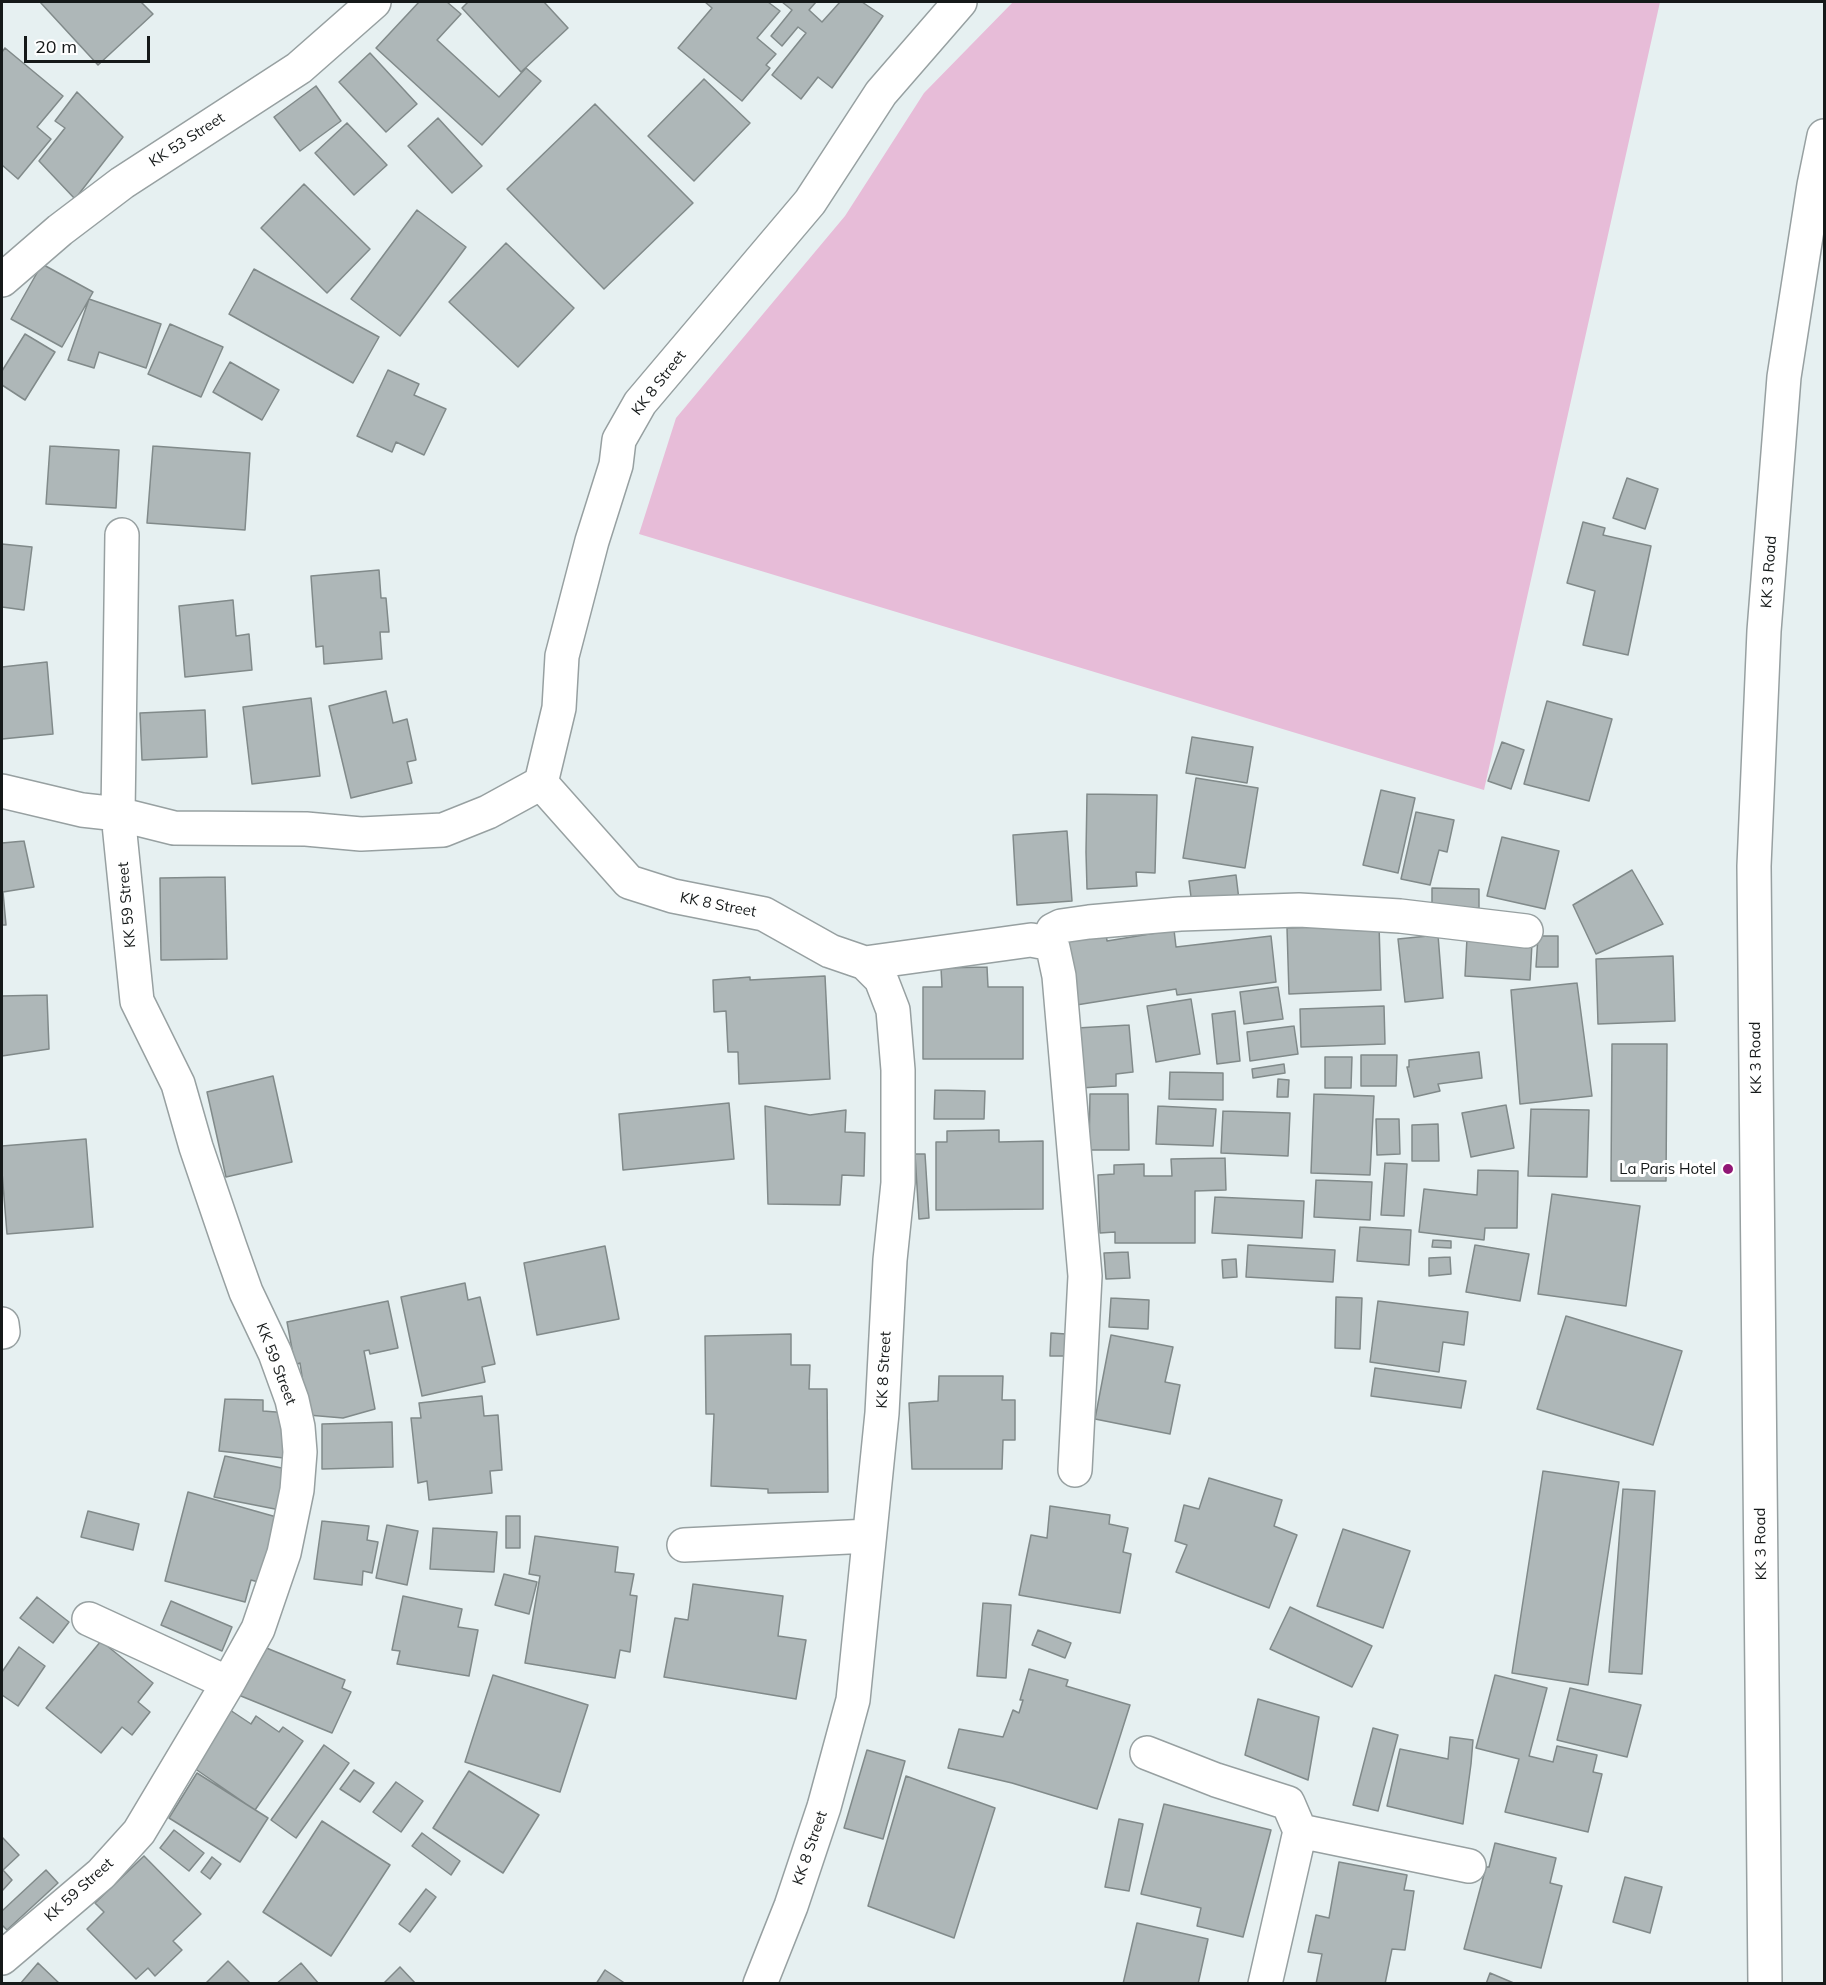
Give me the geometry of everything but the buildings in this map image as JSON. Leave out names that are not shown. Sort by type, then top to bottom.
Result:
[{"type":"main road","name":"KK 53 Street","points":[[2,280],[60,230],[122,183],[299,68],[374,2]]},
{"type":"main road","name":"KK 8 Street","points":[[760,1983],[791,1906],[824,1807],[853,1700],[882,1413],[890,1260],[898,1183],[898,1070],[893,1010],[881,979],[865,963],[830,951],[764,915],[673,896],[629,882],[541,783],[559,708],[562,656],[592,541],[616,465],[619,440],[640,403],[810,202],[881,93],[960,2]]},
{"type":"main road","name":"KK 3 Road","points":[[1765,1983],[1754,866],[1764,631],[1784,377],[1814,185],[1824,136]]},
{"type":"main road","name":"KK 59 Street","points":[[2,1958],[101,1874],[139,1832],[258,1629],[284,1553],[297,1490],[300,1452],[292,1400],[275,1353],[246,1292],[196,1147],[178,1084],[137,1001],[118,814],[122,535]]},
{"type":"main road","points":[[2,791],[82,810],[118,814],[174,828],[306,828],[361,834],[443,830],[488,812],[541,783]]},
{"type":"main road","points":[[1047,943],[1053,930],[1061,926],[1180,914],[1299,910],[1400,916],[1526,931]]},
{"type":"main road","points":[[865,963],[1031,940],[1047,943],[1053,948],[1059,976],[1085,1276],[1075,1470]]},
{"type":"main road","points":[[684,1545],[869,1536]]},
{"type":"main road","points":[[89,1619],[228,1683]]},
{"type":"main road","points":[[1147,1753],[1216,1780],[1288,1803],[1300,1831],[1265,1983]]},
{"type":"main road","points":[[1300,1831],[1469,1866]]},
{"type":"shaded area","points":[[1013,2],[1660,2],[1484,790],[639,534],[676,418],[845,216],[924,93]]},
{"type":"place","name":"La Paris Hotel","points":[[1728,1169]]}]
